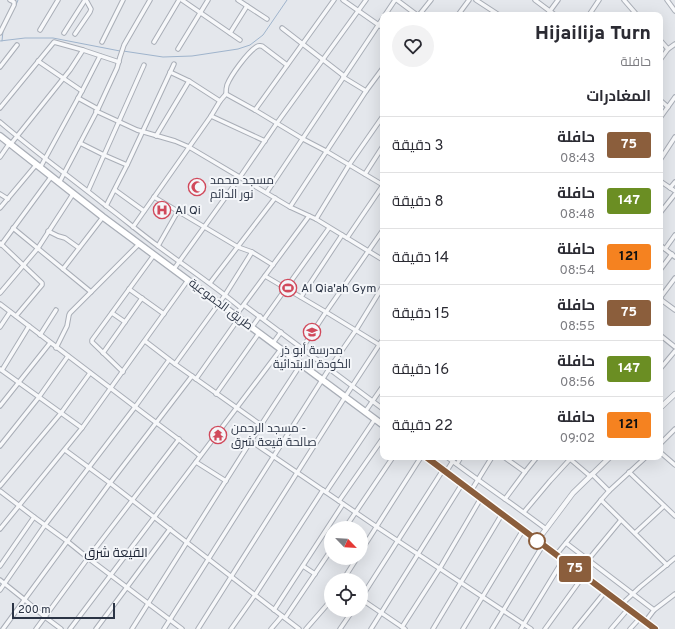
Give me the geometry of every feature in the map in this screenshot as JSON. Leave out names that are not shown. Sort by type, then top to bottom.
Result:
[{"type":"main road","name":"طريق الجموعية","points":[[0,136],[103,217],[380,423]]},
{"type":"main road","points":[[430,460],[655,629]]},
{"type":"street","points":[[0,33],[14,5],[14,2],[10,0]]},
{"type":"street","points":[[40,30],[58,0]]},
{"type":"street","points":[[64,32],[85,0],[91,9],[75,34]]},
{"type":"street","points":[[102,42],[123,0]]},
{"type":"street","points":[[59,183],[117,68],[124,45],[150,0]]},
{"type":"street","points":[[154,42],[181,0],[240,40]]},
{"type":"street","points":[[178,49],[208,0]]},
{"type":"street","points":[[238,0],[243,1],[247,6],[267,19]]},
{"type":"street","points":[[255,110],[334,0]]},
{"type":"street","points":[[343,0],[378,25]]},
{"type":"street","points":[[174,270],[277,123],[366,0]]},
{"type":"street","points":[[387,12],[396,0],[414,12]]},
{"type":"street","points":[[420,12],[430,0]]},
{"type":"street","points":[[460,12],[469,0]]},
{"type":"street","points":[[476,0],[493,12]]},
{"type":"street","points":[[535,0],[550,11],[558,0]]},
{"type":"street","points":[[591,12],[599,0]]},
{"type":"street","points":[[624,0],[633,10]]},
{"type":"street","points":[[667,0],[674,8]]},
{"type":"street","points":[[230,33],[247,6]]},
{"type":"street","points":[[267,192],[380,22]]},
{"type":"street","points":[[282,28],[366,91]]},
{"type":"street","points":[[0,108],[54,42],[119,62]]},
{"type":"street","points":[[663,43],[668,49]]},
{"type":"street","points":[[663,56],[668,49],[675,44]]},
{"type":"street","points":[[0,67],[17,45]]},
{"type":"street","points":[[133,227],[211,116],[220,100],[226,94],[227,86],[234,73],[247,56],[256,47],[262,46],[287,66]]},
{"type":"street","points":[[0,157],[63,78],[83,50]]},
{"type":"street","points":[[0,208],[45,159],[100,56]]},
{"type":"street","points":[[38,61],[82,91]]},
{"type":"street","points":[[106,206],[127,165],[174,64]]},
{"type":"street","points":[[88,191],[144,65]]},
{"type":"street","points":[[170,72],[189,81],[220,100]]},
{"type":"street","points":[[290,206],[380,72]]},
{"type":"street","points":[[156,136],[189,81]]},
{"type":"street","points":[[226,94],[380,183]]},
{"type":"street","points":[[663,114],[675,97]]},
{"type":"street","points":[[78,98],[118,122],[142,132],[175,141],[189,147],[275,198],[316,219],[380,258]]},
{"type":"street","points":[[663,103],[668,107]]},
{"type":"street","points":[[211,116],[265,141]]},
{"type":"street","points":[[316,219],[349,165],[380,120]]},
{"type":"street","points":[[0,122],[45,159],[158,246],[225,294],[260,316],[380,407]]},
{"type":"street","points":[[664,154],[675,137]]},
{"type":"street","points":[[80,143],[127,165]]},
{"type":"street","points":[[365,174],[380,151]]},
{"type":"street","points":[[16,316],[42,284],[24,265],[0,244],[14,228],[51,177]]},
{"type":"street","points":[[670,188],[675,182]]},
{"type":"street","points":[[663,183],[675,192],[663,209]]},
{"type":"street","points":[[347,238],[380,189]]},
{"type":"street","points":[[115,190],[144,211]]},
{"type":"street","points":[[0,194],[8,199]]},
{"type":"street","points":[[0,293],[38,248],[73,194]]},
{"type":"street","points":[[154,197],[238,247],[252,252],[273,264]]},
{"type":"street","points":[[210,283],[275,198]]},
{"type":"street","points":[[158,246],[178,211]]},
{"type":"street","points":[[196,380],[243,306],[309,216]]},
{"type":"street","points":[[63,269],[103,217]]},
{"type":"street","points":[[14,228],[91,292]]},
{"type":"street","points":[[264,319],[329,228]]},
{"type":"street","points":[[48,231],[65,238],[79,248]]},
{"type":"street","points":[[301,297],[342,235]]},
{"type":"street","points":[[294,359],[380,235]]},
{"type":"street","points":[[663,267],[674,255],[665,249],[675,235]]},
{"type":"street","points":[[56,348],[68,326],[70,313],[139,244]]},
{"type":"street","points":[[175,364],[225,294],[252,252]]},
{"type":"street","points":[[123,372],[92,342],[92,340],[154,255]]},
{"type":"street","points":[[265,276],[380,345]]},
{"type":"street","points":[[663,295],[675,278]]},
{"type":"street","points":[[0,529],[82,428],[188,280]]},
{"type":"street","points":[[129,289],[164,314]]},
{"type":"street","points":[[164,629],[380,291]]},
{"type":"street","points":[[103,353],[142,298]]},
{"type":"street","points":[[663,301],[675,310]]},
{"type":"street","points":[[0,304],[56,348],[180,439],[200,456]]},
{"type":"street","points":[[40,334],[56,310]]},
{"type":"street","points":[[0,328],[10,312]]},
{"type":"street","points":[[112,313],[125,322]]},
{"type":"street","points":[[252,328],[260,316]]},
{"type":"street","points":[[29,326],[1,370],[82,428]]},
{"type":"street","points":[[273,343],[281,332]]},
{"type":"street","points":[[216,394],[259,333]]},
{"type":"street","points":[[663,337],[675,347]]},
{"type":"street","points":[[145,341],[196,380],[261,426]]},
{"type":"street","points":[[0,406],[50,343]]},
{"type":"street","points":[[198,629],[352,386],[380,347]]},
{"type":"street","points":[[70,629],[281,349]]},
{"type":"street","points":[[663,366],[675,351]]},
{"type":"street","points":[[0,446],[39,397],[68,356]]},
{"type":"street","points":[[0,590],[45,525],[169,360]]},
{"type":"street","points":[[132,629],[301,364]]},
{"type":"street","points":[[0,486],[61,413],[90,373]]},
{"type":"street","points":[[3,629],[110,483],[192,376]]},
{"type":"street","points":[[365,412],[380,390]]},
{"type":"street","points":[[663,405],[675,394]]},
{"type":"street","points":[[231,629],[375,420]]},
{"type":"street","points":[[663,441],[675,429]]},
{"type":"street","points":[[36,629],[88,558],[180,439]]},
{"type":"street","points":[[251,441],[531,629]]},
{"type":"street","points":[[339,501],[380,442]]},
{"type":"street","points":[[65,450],[90,467],[299,629]]},
{"type":"street","points":[[663,455],[675,465]]},
{"type":"street","points":[[350,521],[391,460]]},
{"type":"street","points":[[368,540],[419,460]]},
{"type":"street","points":[[457,464],[460,460]]},
{"type":"street","points":[[471,491],[490,460]]},
{"type":"street","points":[[508,460],[525,472]]},
{"type":"street","points":[[505,499],[535,460]]},
{"type":"street","points":[[524,512],[569,460]]},
{"type":"street","points":[[573,460],[609,491]]},
{"type":"street","points":[[537,541],[568,499],[607,460]]},
{"type":"street","points":[[556,555],[609,491],[643,460]]},
{"type":"street","points":[[368,588],[397,540],[444,471],[453,461],[546,529]]},
{"type":"street","points":[[196,462],[226,481]]},
{"type":"street","points":[[629,472],[675,516]]},
{"type":"street","points":[[371,629],[382,614],[462,484]]},
{"type":"street","points":[[0,491],[182,629]]},
{"type":"street","points":[[368,604],[403,628],[481,498]]},
{"type":"street","points":[[601,500],[667,564]]},
{"type":"street","points":[[274,610],[343,504]]},
{"type":"street","points":[[635,533],[664,506]]},
{"type":"street","points":[[433,629],[502,514]]},
{"type":"street","points":[[0,566],[34,518]]},
{"type":"street","points":[[588,560],[621,520]]},
{"type":"street","points":[[96,629],[170,529]]},
{"type":"street","points":[[463,629],[523,530]]},
{"type":"street","points":[[566,543],[654,610]]},
{"type":"street","points":[[492,629],[543,545]]},
{"type":"street","points":[[622,604],[675,558]]},
{"type":"street","points":[[271,629],[283,617],[324,560]]},
{"type":"street","points":[[521,629],[563,560]]},
{"type":"street","points":[[545,629],[592,564]]},
{"type":"street","points":[[303,566],[315,574]]},
{"type":"street","points":[[0,580],[61,629]]},
{"type":"street","points":[[575,629],[606,592]]},
{"type":"street","points":[[645,622],[654,610],[675,594]]},
{"type":"street","points":[[306,629],[324,608]]},
{"type":"street","points":[[611,629],[628,609]]},
{"type":"street","points":[[340,629],[348,617]]},
{"type":"street","points":[[630,629],[640,618]]},
{"type":"waterway","points":[[16,5],[18,0]]},
{"type":"waterway","points":[[123,51],[163,57],[192,56],[238,49],[250,45],[263,35],[287,0]]},
{"type":"waterway","points":[[2,41],[3,31]]},
{"type":"waterway","points":[[0,41],[25,38],[53,38],[120,51]]},
{"type":"bus line","name":"75","points":[[430,460],[655,629]]},
{"type":"place","name":"مسجد محمد نور الدائم","points":[[197,187]]},
{"type":"place","name":"Al Qi","points":[[162,210]]},
{"type":"place","name":"Al Qia'ah Gym","points":[[288,288]]},
{"type":"place","name":"مدرسة أبو ذر الكودة الابتدائية","points":[[312,332]]},
{"type":"place","name":"مسجد الرحمن - صالحة قيعة شرق","points":[[218,435]]},
{"type":"district","name":"القيعة شرق","points":[[116,552]]}]
